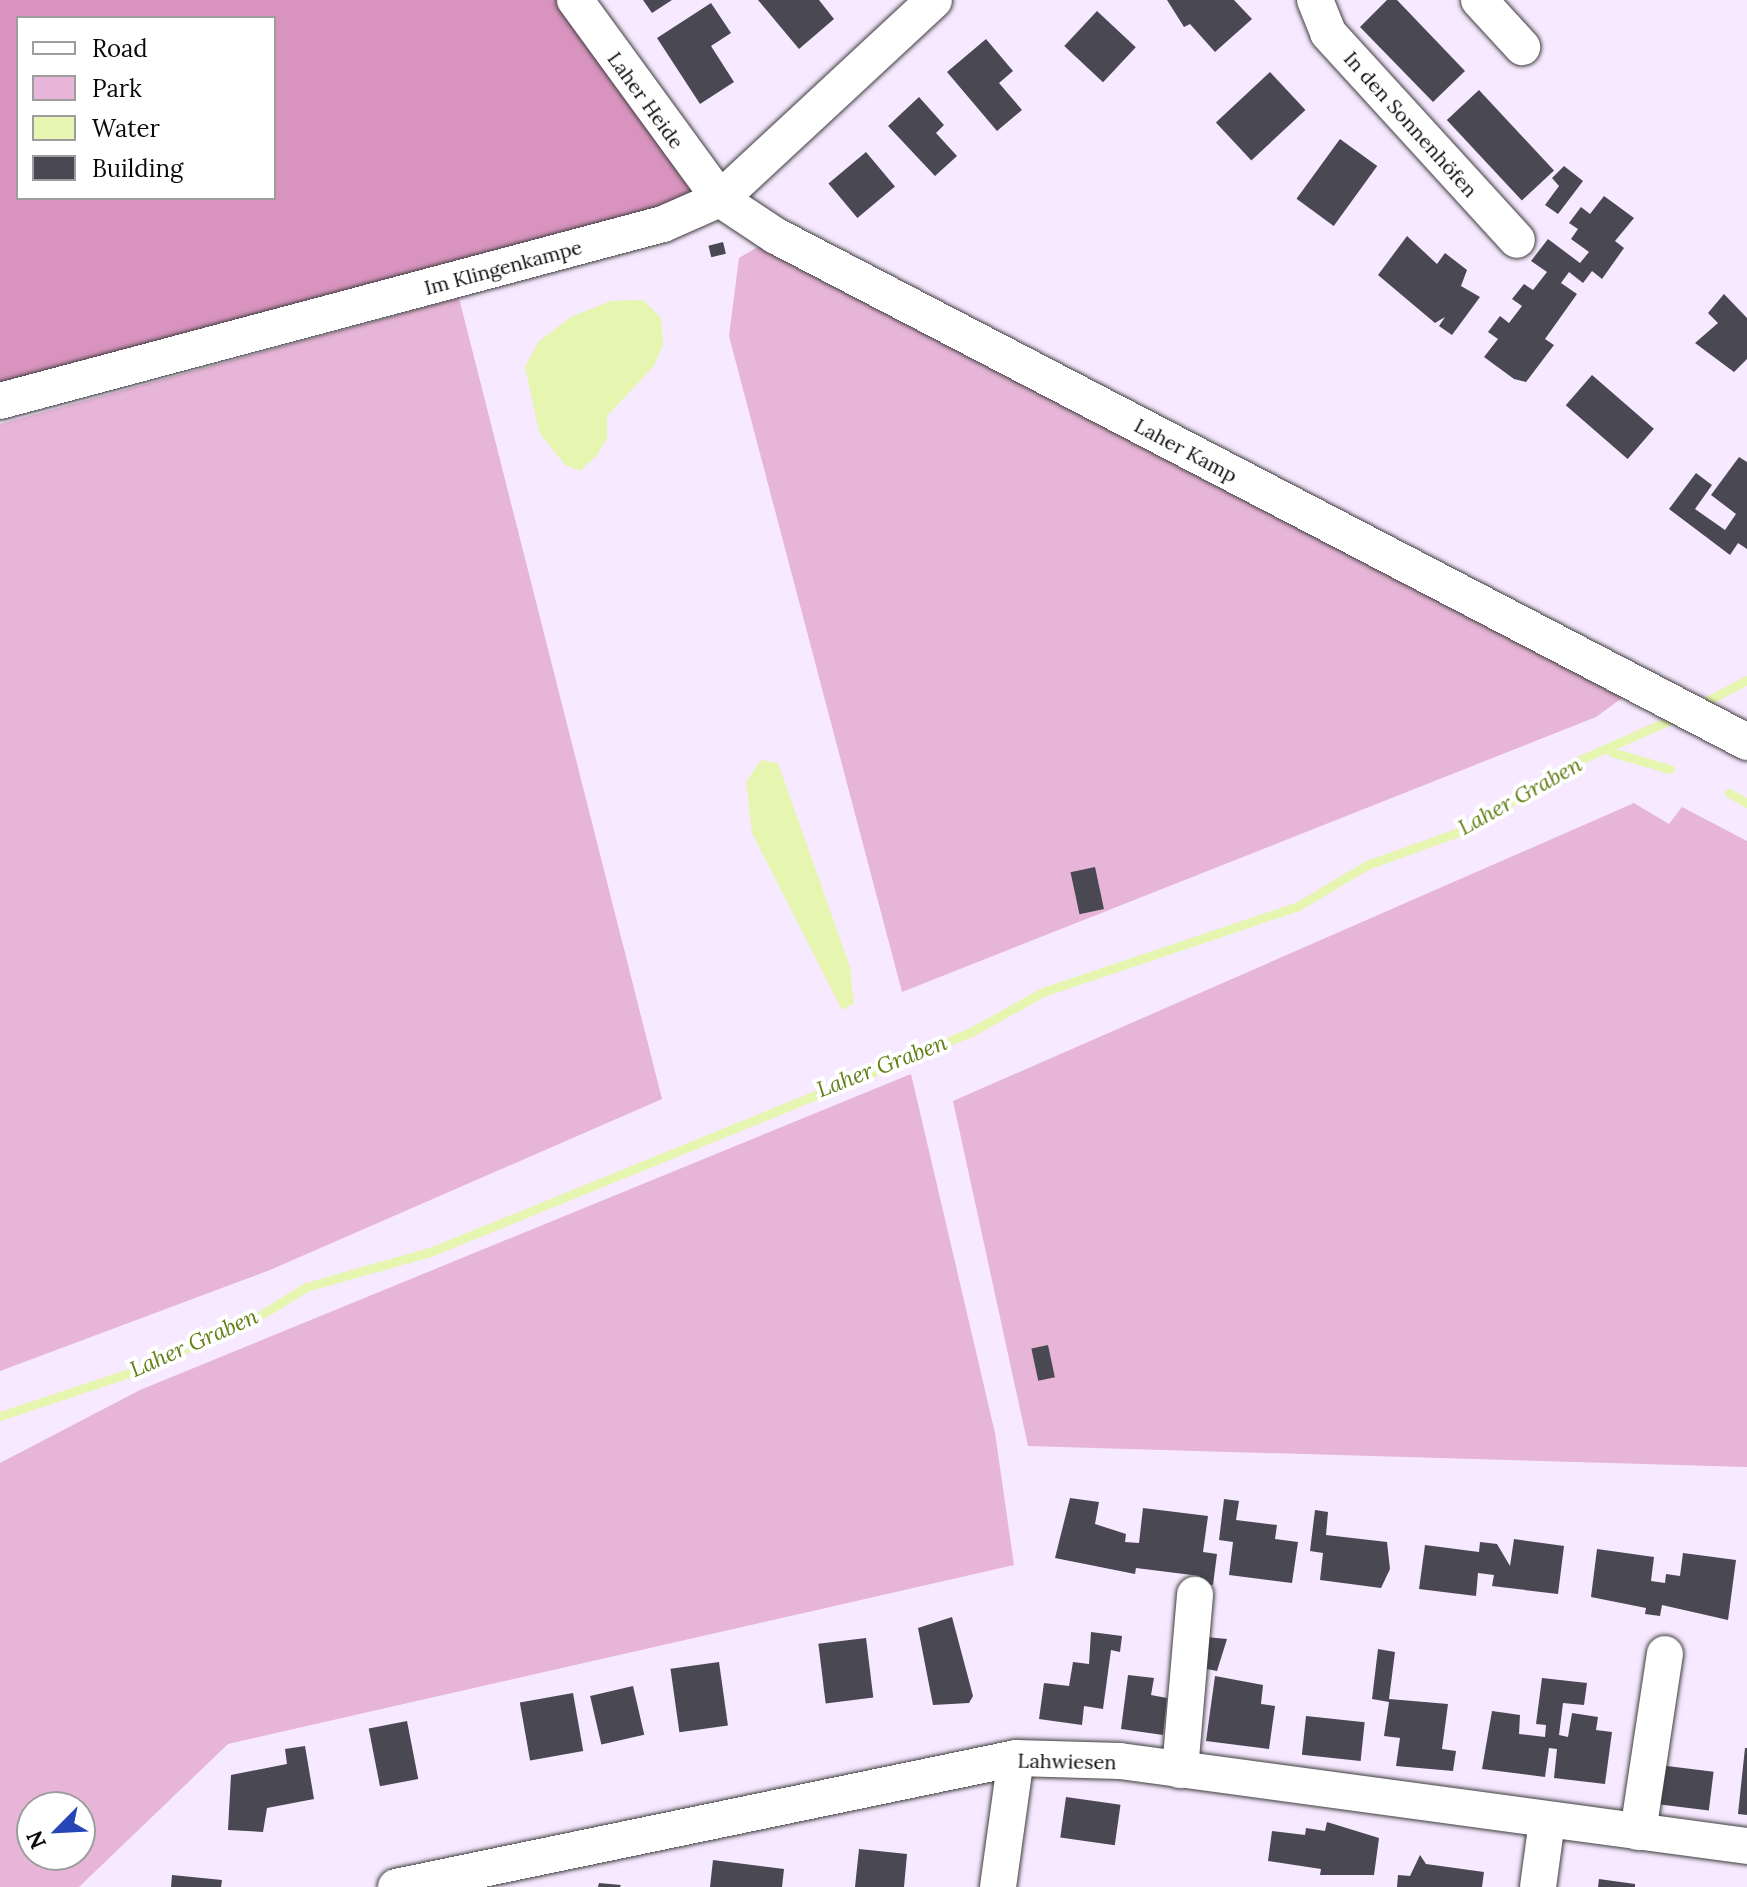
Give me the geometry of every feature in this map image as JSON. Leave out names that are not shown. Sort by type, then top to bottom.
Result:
[{"type":"street","name":"Laher Heide","points":[[575,0],[720,199]]},
{"type":"street","name":"Im Klingenkampe","points":[[0,401],[663,224],[720,199],[934,0]]},
{"type":"street","name":"In den Sonnenhöfen","points":[[1315,0],[1328,33],[1517,240]]},
{"type":"street","points":[[1479,0],[1522,47]]},
{"type":"street","name":"Laher Kamp","points":[[720,199],[776,236],[1734,736]]},
{"type":"street","points":[[1180,1770],[1195,1595]]},
{"type":"street","points":[[1638,1832],[1665,1654]]},
{"type":"street","points":[[998,1887],[1016,1758]]},
{"type":"street","name":"Lahwiesen","points":[[396,1887],[1016,1758],[1180,1770],[1747,1846]]},
{"type":"street","points":[[1538,1887],[1547,1821]]},
{"type":"green space","points":[[761,245],[1629,693],[1596,717],[902,992],[729,336],[739,258]]},
{"type":"green space","points":[[459,298],[662,1099],[270,1270],[0,1371],[0,424]]},
{"type":"green space","points":[[1634,803],[1669,824],[1682,807],[1747,841],[1747,1467],[1028,1446],[953,1101]]},
{"type":"green space","points":[[911,1074],[995,1433],[1014,1565],[228,1744],[96,1871],[96,1791],[16,1791],[16,1871],[96,1871],[79,1887],[0,1887],[0,1463],[140,1390]]},
{"type":"shaded area","points":[[0,0],[575,0],[720,199],[0,388]]},
{"type":"water","points":[[643,300],[661,318],[663,345],[654,366],[607,416],[607,439],[596,456],[580,471],[565,465],[539,432],[525,367],[538,342],[571,317],[611,301]]},
{"type":"water","points":[[761,760],[778,763],[850,967],[854,1003],[842,1010],[752,833],[746,782]]},
{"type":"building","points":[[643,0],[672,0],[652,13]]},
{"type":"building","points":[[758,0],[819,0],[834,19],[799,49]]},
{"type":"building","points":[[1167,0],[1234,0],[1252,19],[1215,52],[1190,24],[1184,27]]},
{"type":"building","points":[[1387,0],[1397,0],[1465,71],[1433,102],[1360,27]]},
{"type":"building","points":[[711,3],[731,33],[711,46],[734,82],[700,104],[657,38]]},
{"type":"building","points":[[1097,11],[1136,47],[1103,82],[1064,46]]},
{"type":"building","points":[[986,39],[1013,71],[999,83],[1022,110],[997,131],[947,72]]},
{"type":"building","points":[[1270,72],[1305,110],[1251,160],[1216,122]]},
{"type":"building","points":[[1479,90],[1554,170],[1522,200],[1447,120]]},
{"type":"building","points":[[919,97],[944,125],[936,133],[957,156],[935,176],[888,126]]},
{"type":"building","points":[[1340,139],[1377,166],[1334,226],[1297,199]]},
{"type":"building","points":[[866,152],[895,186],[857,218],[828,183]]},
{"type":"building","points":[[1564,166],[1583,181],[1558,214],[1545,205],[1559,186],[1552,178]]},
{"type":"building","points":[[1604,196],[1634,218],[1615,241],[1624,248],[1602,279],[1592,271],[1583,283],[1569,272],[1561,283],[1577,294],[1545,339],[1554,345],[1526,382],[1514,379],[1484,357],[1498,339],[1488,332],[1500,316],[1509,323],[1522,306],[1512,299],[1524,284],[1533,290],[1547,272],[1531,261],[1548,239],[1580,263],[1589,252],[1571,239],[1578,229],[1569,223],[1581,207],[1590,214]]},
{"type":"building","points":[[1407,236],[1437,264],[1445,253],[1467,270],[1461,286],[1480,297],[1452,335],[1439,326],[1445,317],[1435,323],[1378,275]]},
{"type":"building","points":[[723,242],[726,254],[711,257],[708,246]]},
{"type":"building","points":[[1724,294],[1747,318],[1747,359],[1734,372],[1695,343],[1718,323],[1708,313]]},
{"type":"building","points":[[1592,375],[1654,429],[1628,459],[1566,405]]},
{"type":"building","points":[[1739,457],[1747,462],[1747,549],[1738,543],[1730,555],[1669,509],[1696,473],[1712,485],[1695,509],[1725,530],[1736,514],[1711,495]]},
{"type":"building","points":[[1095,867],[1104,909],[1079,914],[1071,872]]},
{"type":"building","points":[[1048,1345],[1055,1377],[1038,1381],[1031,1349]]},
{"type":"building","points":[[1070,1498],[1099,1502],[1095,1524],[1126,1534],[1125,1542],[1139,1543],[1143,1508],[1208,1516],[1203,1552],[1217,1554],[1213,1585],[1199,1583],[1200,1576],[1136,1568],[1135,1574],[1055,1558]]},
{"type":"building","points":[[1224,1499],[1239,1501],[1236,1520],[1277,1525],[1275,1539],[1298,1542],[1292,1583],[1229,1575],[1233,1542],[1219,1540]]},
{"type":"building","points":[[1315,1510],[1328,1512],[1326,1535],[1387,1542],[1390,1569],[1381,1588],[1320,1580],[1323,1553],[1310,1551]]},
{"type":"building","points":[[1514,1539],[1564,1546],[1558,1594],[1492,1586],[1494,1575],[1478,1573],[1476,1596],[1419,1589],[1425,1545],[1479,1552],[1480,1542],[1497,1544],[1510,1566]]},
{"type":"building","points":[[1597,1549],[1654,1557],[1651,1581],[1665,1583],[1666,1574],[1680,1576],[1683,1553],[1736,1560],[1728,1620],[1662,1605],[1660,1616],[1645,1614],[1646,1608],[1591,1597]]},
{"type":"building","points":[[952,1617],[973,1696],[969,1703],[933,1705],[918,1628]]},
{"type":"building","points":[[1091,1632],[1122,1636],[1120,1652],[1111,1650],[1103,1709],[1084,1706],[1082,1725],[1039,1719],[1044,1683],[1069,1686],[1073,1662],[1089,1664]]},
{"type":"building","points":[[1206,1637],[1227,1639],[1217,1671],[1202,1668]]},
{"type":"building","points":[[866,1638],[873,1698],[826,1703],[818,1644]]},
{"type":"building","points":[[1378,1649],[1395,1652],[1389,1699],[1448,1704],[1442,1749],[1456,1751],[1453,1771],[1396,1766],[1400,1738],[1384,1736],[1389,1702],[1372,1699]]},
{"type":"building","points":[[719,1662],[728,1725],[679,1732],[670,1669]]},
{"type":"building","points":[[1128,1675],[1154,1678],[1151,1695],[1167,1698],[1163,1735],[1121,1729]]},
{"type":"building","points":[[1215,1676],[1263,1685],[1261,1704],[1275,1706],[1269,1749],[1206,1741]]},
{"type":"building","points":[[1542,1678],[1587,1683],[1584,1705],[1563,1703],[1559,1735],[1568,1737],[1572,1713],[1598,1717],[1596,1730],[1612,1732],[1605,1784],[1554,1778],[1557,1749],[1549,1748],[1545,1777],[1482,1769],[1492,1711],[1520,1715],[1519,1734],[1545,1737],[1546,1725],[1536,1724]]},
{"type":"building","points":[[633,1686],[644,1735],[601,1745],[590,1696]]},
{"type":"building","points":[[573,1693],[583,1751],[530,1760],[520,1702]]},
{"type":"building","points":[[1306,1716],[1365,1722],[1361,1761],[1302,1755]]},
{"type":"building","points":[[407,1721],[418,1779],[380,1786],[369,1728]]},
{"type":"building","points":[[305,1746],[314,1799],[267,1808],[263,1832],[228,1830],[231,1775],[287,1764],[285,1749]]},
{"type":"building","points":[[1747,1748],[1747,1815],[1738,1814]]},
{"type":"building","points":[[1659,1765],[1714,1772],[1709,1810],[1654,1804]]},
{"type":"building","points":[[1066,1797],[1120,1805],[1115,1845],[1060,1838]]},
{"type":"building","points":[[1327,1822],[1379,1838],[1374,1875],[1320,1875],[1321,1869],[1268,1861],[1272,1831],[1305,1835],[1306,1828],[1325,1831]]},
{"type":"building","points":[[859,1849],[907,1854],[904,1887],[855,1887]]},
{"type":"building","points":[[1420,1855],[1426,1864],[1484,1872],[1482,1887],[1397,1887],[1398,1875],[1410,1876]]},
{"type":"building","points":[[713,1860],[784,1869],[782,1887],[710,1887]]},
{"type":"building","points":[[172,1875],[222,1880],[221,1887],[171,1887]]},
{"type":"building","points":[[1599,1879],[1635,1884],[1635,1887],[1598,1887]]},
{"type":"building","points":[[599,1883],[621,1885],[598,1887]]},
{"type":"waterway","name":"Laher Graben","points":[[1697,706],[1747,680]]},
{"type":"waterway","name":"Laher Graben","points":[[0,1416],[129,1373],[251,1321],[306,1287],[430,1252],[971,1032],[1043,992],[1298,906],[1367,865],[1464,830],[1584,758],[1677,717]]},
{"type":"waterway","points":[[1611,752],[1670,769]]},
{"type":"waterway","points":[[1729,793],[1747,803]]}]
